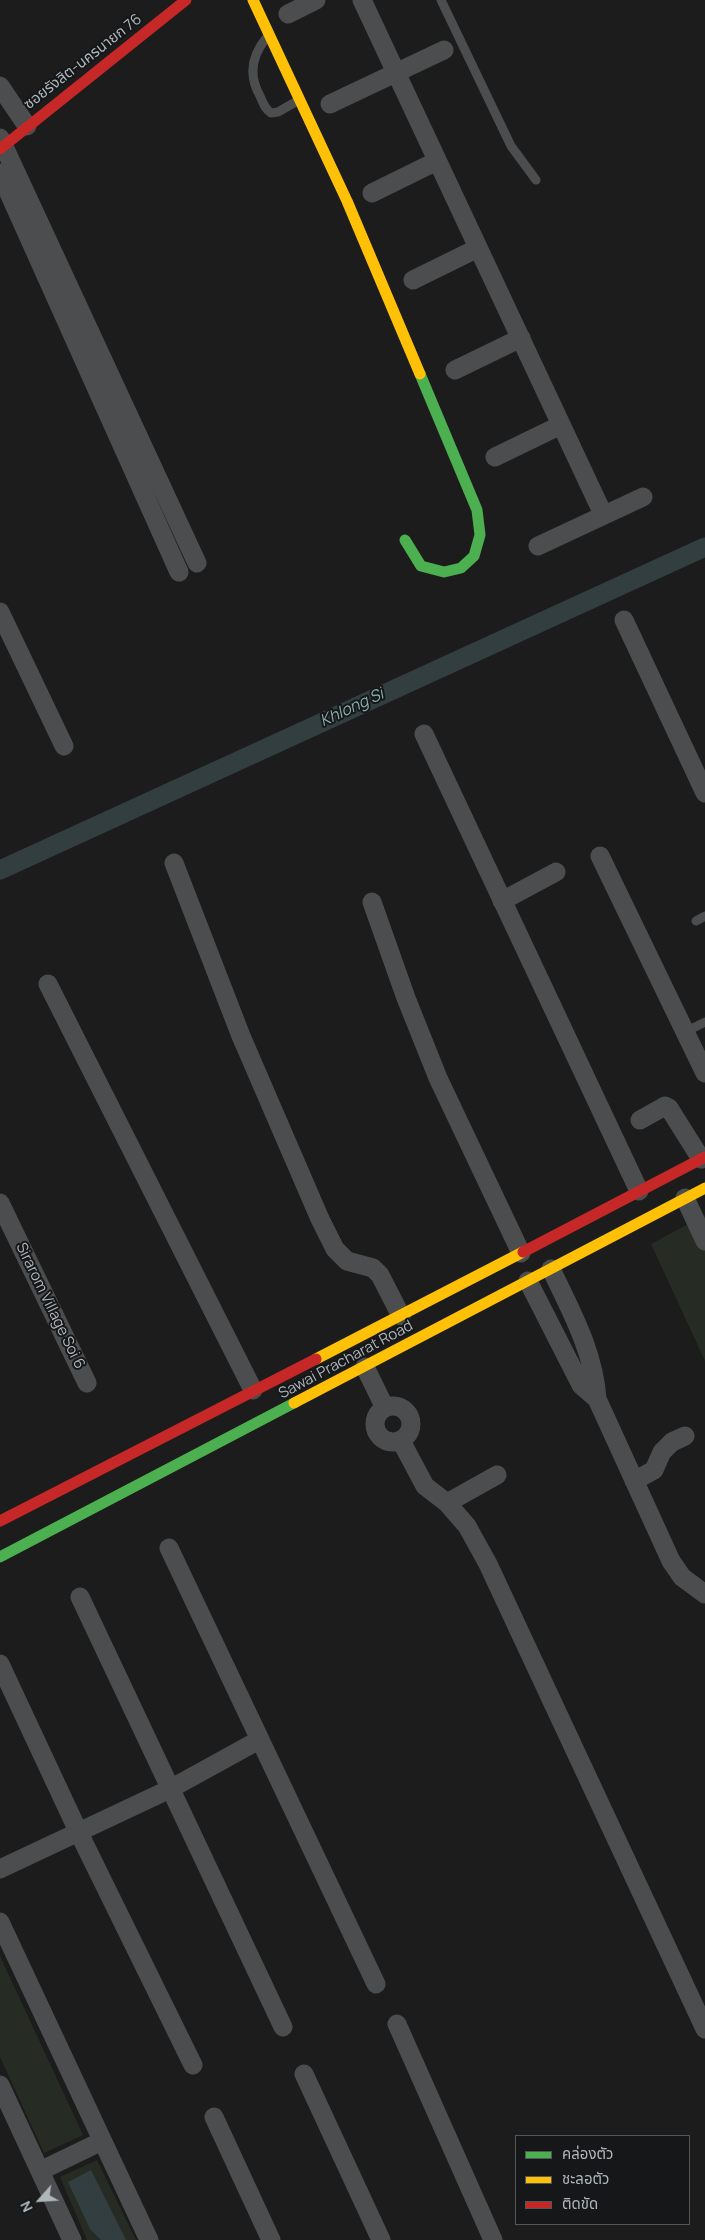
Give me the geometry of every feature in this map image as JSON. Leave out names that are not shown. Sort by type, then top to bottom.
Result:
[{"type":"main road","name":"ซอยรังสิต-นครนายก 76","points":[[1,144],[27,126],[186,0]]},
{"type":"main road","points":[[253,0],[271,32],[375,263],[395,318],[477,510],[480,537],[476,551],[460,569],[445,572],[424,568],[416,560],[405,540]]},
{"type":"main road","name":"Sawai Pracharat Road","points":[[0,1521],[401,1316],[703,1158]]},
{"type":"main road","name":"Sawai Pracharat Road","points":[[0,1557],[705,1188]]},
{"type":"main road","points":[[16,1513],[32,1540]]},
{"type":"street","points":[[288,14],[316,0]]},
{"type":"street","points":[[362,0],[603,514]]},
{"type":"street","points":[[330,104],[444,50]]},
{"type":"street","points":[[0,86],[27,126]]},
{"type":"street","points":[[1,144],[197,563]]},
{"type":"street","points":[[372,193],[437,161]]},
{"type":"street","points":[[0,173],[179,572]]},
{"type":"street","points":[[413,280],[478,248]]},
{"type":"street","points":[[455,370],[521,338]]},
{"type":"street","points":[[496,457],[561,425]]},
{"type":"street","points":[[538,546],[603,514],[643,497]]},
{"type":"street","points":[[0,612],[64,746]]},
{"type":"street","points":[[624,620],[705,793]]},
{"type":"street","points":[[424,734],[639,1191]]},
{"type":"street","points":[[600,856],[705,1073]]},
{"type":"street","points":[[174,863],[241,1036],[320,1219],[335,1249],[347,1261],[373,1268],[380,1275],[401,1316]]},
{"type":"street","points":[[502,901],[556,872]]},
{"type":"street","points":[[372,902],[406,998],[438,1078],[521,1254]]},
{"type":"street","points":[[48,984],[254,1390]]},
{"type":"street","points":[[640,1120],[665,1106],[669,1108],[703,1158]]},
{"type":"street","points":[[685,1198],[705,1241]]},
{"type":"street","name":"Sirarom Village Soi 6","points":[[0,1202],[87,1383]]},
{"type":"street","points":[[551,1269],[585,1343],[596,1380],[597,1400],[671,1561],[682,1576],[705,1594]]},
{"type":"street","points":[[528,1281],[581,1385],[597,1400]]},
{"type":"street","points":[[365,1367],[384,1408]]},
{"type":"street","points":[[398,1407],[409,1416],[410,1430],[401,1441],[387,1442],[377,1432],[376,1418],[384,1408],[398,1407]]},
{"type":"street","points":[[634,1481],[654,1470],[662,1452],[672,1442],[685,1436]]},
{"type":"street","points":[[401,1441],[425,1486],[447,1503],[467,1526],[488,1564],[705,2029]]},
{"type":"street","points":[[447,1503],[496,1475]]},
{"type":"street","points":[[169,1548],[376,1984]]},
{"type":"street","points":[[80,1597],[283,2027]]},
{"type":"street","points":[[0,1664],[78,1831],[193,2065]]},
{"type":"street","points":[[0,1869],[170,1788],[259,1740]]},
{"type":"street","points":[[0,1922],[149,2240]]},
{"type":"street","points":[[397,2024],[493,2240]]},
{"type":"street","points":[[304,2074],[381,2240]]},
{"type":"street","points":[[0,2085],[72,2240]]},
{"type":"street","points":[[214,2116],[271,2240]]},
{"type":"street","points":[[40,2171],[102,2141]]},
{"type":"lane","points":[[441,0],[511,146],[536,180]]},
{"type":"lane","points":[[271,32],[259,47],[252,67],[257,91],[266,110],[271,113],[278,112],[300,99]]},
{"type":"lane","points":[[696,921],[705,916]]},
{"type":"lane","points":[[685,1032],[705,1022]]},
{"type":"shaded area","points":[[705,1215],[705,1361],[651,1244]]},
{"type":"shaded area","points":[[0,1956],[83,2135],[44,2153],[0,2057]]},
{"type":"shaded area","points":[[97,2160],[136,2240],[87,2240],[60,2177]]},
{"type":"shaded area","points":[[91,2170],[126,2240],[101,2240],[90,2229],[68,2182]]},
{"type":"waterway","name":"Khlong Si","points":[[0,870],[705,547]]},
{"type":"traffic: fast","points":[[405,540],[421,566],[444,572],[461,568],[474,556],[480,535],[477,510],[420,374]]},
{"type":"traffic: fast","points":[[0,1557],[294,1403]]},
{"type":"traffic: slow","points":[[253,0],[347,201],[420,374]]},
{"type":"traffic: slow","points":[[294,1403],[705,1188]]},
{"type":"traffic: slow","points":[[316,1359],[523,1252]]},
{"type":"traffic: jam","points":[[0,149],[186,0]]},
{"type":"traffic: jam","points":[[523,1252],[705,1157]]},
{"type":"traffic: jam","points":[[0,1521],[316,1359]]}]
